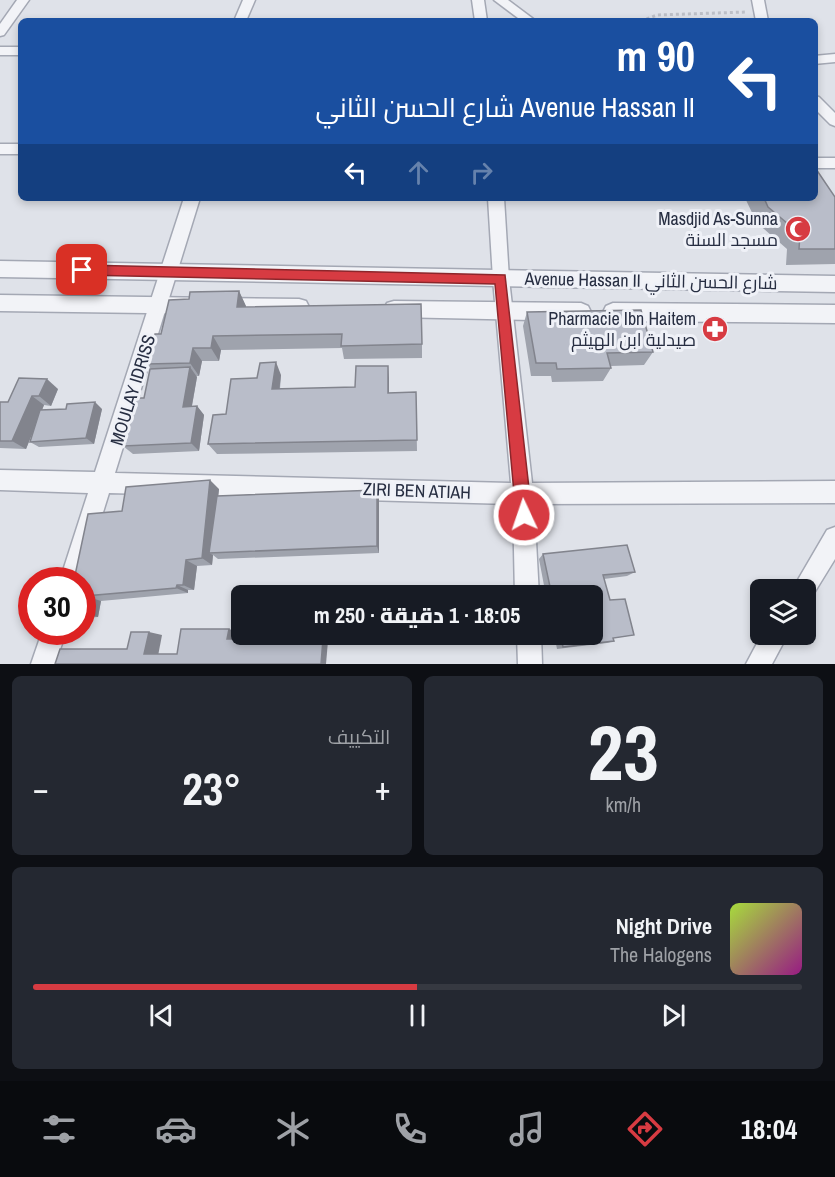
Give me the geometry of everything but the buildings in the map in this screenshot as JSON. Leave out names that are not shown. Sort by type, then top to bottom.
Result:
[{"type":"street","points":[[0,32],[23,0]]},
{"type":"street","points":[[241,18],[249,0]]},
{"type":"street","points":[[478,0],[481,18]]},
{"type":"street","points":[[500,0],[526,18]]},
{"type":"street","points":[[0,51],[18,51]]},
{"type":"street","points":[[818,60],[835,58]]},
{"type":"street","points":[[818,104],[835,122]]},
{"type":"street","points":[[0,149],[18,149]]},
{"type":"street","points":[[818,163],[835,163]]},
{"type":"street","name":"MOULAY IDRISS","points":[[75,567],[191,201]]},
{"type":"street","points":[[496,201],[501,279],[523,494],[527,585]]},
{"type":"street","name":"Avenue Hassan II شارع الحسن الثاني","points":[[0,269],[835,284]]},
{"type":"street","points":[[0,303],[315,307]]},
{"type":"street","name":"Avenue Hassan II شارع الحسن الثاني","points":[[375,309],[835,314]]},
{"type":"street","name":"ZIRI BEN ATIAH","points":[[0,480],[523,494],[835,492]]},
{"type":"street","points":[[810,579],[835,538]]},
{"type":"street","points":[[43,664],[50,645]]},
{"type":"street","points":[[529,645],[530,664]]},
{"type":"street","points":[[758,664],[769,645]]},
{"type":"path","points":[[649,18],[657,15],[760,11]]},
{"type":"place","name":"Masdjid As-Sunna مسجد السنة","points":[[798,229]]},
{"type":"place","name":"Pharmacie Ibn Haitem صيدلية ابن الهيثم","points":[[715,329]]},
{"type":"route","points":[[82,270],[501,279],[524,515]]}]
